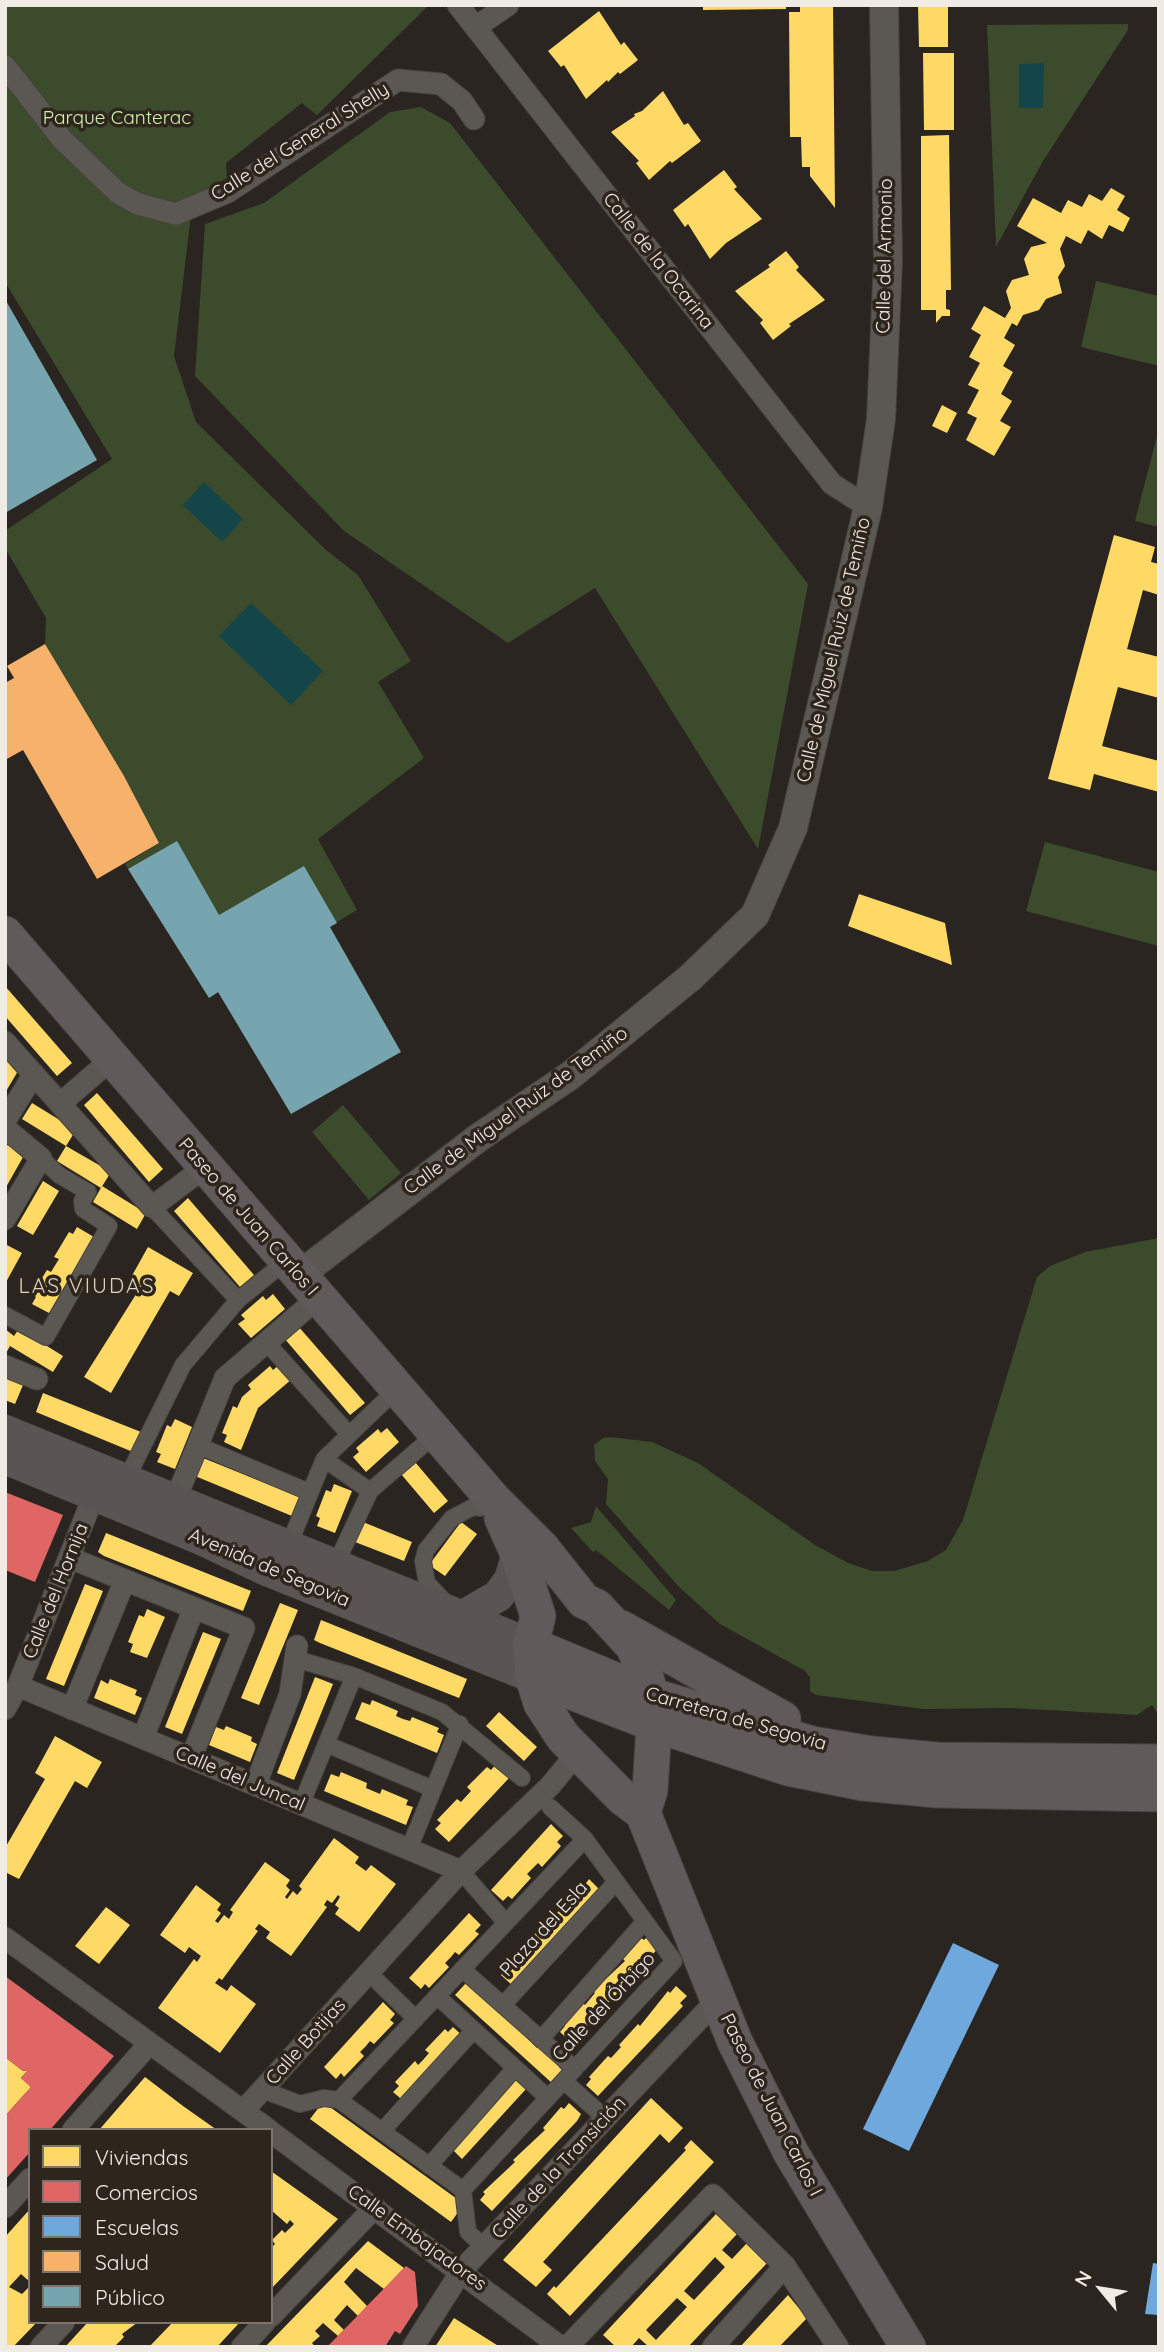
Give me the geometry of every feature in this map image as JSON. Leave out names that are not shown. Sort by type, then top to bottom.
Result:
[{"type":"main road","name":"Paseo de Juan Carlos I","points":[[5,934],[437,1433],[487,1503],[518,1554],[541,1703],[563,1737],[623,1798],[647,1801]]},
{"type":"main road","name":"Avenida de Segovia","points":[[5,1431],[108,1482],[204,1540],[267,1570],[534,1646]]},
{"type":"main road","name":"Avenida de Segovia","points":[[5,1458],[175,1501],[534,1646]]},
{"type":"main road","name":"Paseo de Juan Carlos I","points":[[487,1503],[541,1547],[584,1601],[597,1607],[633,1646],[653,1722],[647,1801],[718,1999],[735,2042],[791,2153],[908,2347]]},
{"type":"main road","points":[[449,1613],[498,1596],[510,1580],[518,1554]]},
{"type":"main road","points":[[534,1646],[561,1600],[584,1601]]},
{"type":"main road","points":[[614,1624],[777,1715],[812,1744]]},
{"type":"main road","name":"Carretera de Segovia","points":[[534,1646],[653,1722],[788,1768],[863,1783],[937,1790],[1159,1794]]},
{"type":"main road","points":[[584,1757],[617,1767],[633,1763],[653,1722]]},
{"type":"main road","name":"Carretera de Segovia","points":[[653,1722],[937,1760],[1159,1762]]},
{"type":"main road","points":[[647,1801],[663,1770],[680,1756],[709,1743]]},
{"type":"street","name":"Calle de la Ocarina","points":[[458,5],[832,484],[868,507]]},
{"type":"street","points":[[476,27],[508,5]]},
{"type":"street","name":"Calle del Armonio","points":[[868,507],[881,419],[888,261],[884,5]]},
{"type":"street","name":"Calle del General Shelly","points":[[5,66],[62,139],[118,194],[138,204],[176,214],[228,192],[398,80],[441,84],[462,102],[474,119]]},
{"type":"street","name":"Calle de Miguel Ruiz de Temiño","points":[[301,1278],[478,1138],[571,1075],[691,977],[755,915],[793,828],[868,507]]},
{"type":"street","points":[[5,1042],[238,1300]]},
{"type":"street","points":[[61,1103],[113,1058]]},
{"type":"street","points":[[5,1121],[34,1074]]},
{"type":"street","points":[[5,1128],[59,1175],[88,1192],[82,1201],[83,1209],[109,1226],[46,1337],[5,1315]]},
{"type":"street","points":[[5,1219],[41,1157]]},
{"type":"street","points":[[152,1207],[205,1167]]},
{"type":"street","points":[[108,1482],[183,1365],[238,1300],[301,1278]]},
{"type":"street","points":[[175,1501],[225,1378],[267,1342],[301,1278]]},
{"type":"street","points":[[267,1342],[348,1433]]},
{"type":"street","points":[[5,1366],[37,1379]]},
{"type":"street","points":[[288,1547],[324,1459],[348,1433],[398,1388]]},
{"type":"street","points":[[335,1566],[370,1491],[437,1433]]},
{"type":"street","points":[[197,1445],[309,1492]]},
{"type":"street","points":[[324,1459],[370,1491]]},
{"type":"street","name":"Calle del Hornija","points":[[5,1709],[18,1686],[70,1558],[108,1482]]},
{"type":"street","points":[[449,1613],[442,1599],[427,1583],[423,1561],[426,1550],[452,1518],[472,1507],[487,1503]]},
{"type":"street","points":[[70,1558],[244,1628],[191,1758]]},
{"type":"street","points":[[72,1709],[125,1580]]},
{"type":"street","points":[[143,1738],[194,1608]]},
{"type":"street","points":[[256,1784],[290,1694],[297,1652],[442,1712],[460,1724],[522,1778]]},
{"type":"street","points":[[301,1804],[354,1676]]},
{"type":"street","name":"Calle del Juncal","points":[[18,1686],[461,1871]]},
{"type":"street","points":[[409,1849],[460,1724]]},
{"type":"street","points":[[326,1744],[433,1788]]},
{"type":"street","name":"Calle Botijas","points":[[256,2124],[263,2090],[461,1871],[584,1757]]},
{"type":"street","points":[[541,2039],[645,1921],[585,1839],[550,1807]]},
{"type":"street","points":[[339,2100],[585,1839]]},
{"type":"street","points":[[461,1871],[506,1923]]},
{"type":"street","name":"Plaza del Esla","points":[[503,2005],[615,1882]]},
{"type":"street","name":"Calle del Órbigo","points":[[463,2190],[674,1961],[645,1921]]},
{"type":"street","name":"Calle Embajadores","points":[[5,1938],[256,2124]]},
{"type":"street","points":[[463,1969],[541,2039],[569,2075]]},
{"type":"street","points":[[369,1973],[416,2019]]},
{"type":"street","points":[[437,1996],[548,2098]]},
{"type":"street","name":"Calle de la Transición","points":[[413,2347],[462,2270],[718,1999]]},
{"type":"street","points":[[382,2131],[474,2030]]},
{"type":"street","points":[[75,2128],[149,2043]]},
{"type":"street","points":[[429,2166],[515,2068]]},
{"type":"street","name":"Calle del Órbigo","points":[[569,2075],[605,2118]]},
{"type":"street","points":[[263,2090],[300,2104],[324,2098],[339,2100],[463,2190],[468,2232],[484,2247]]},
{"type":"street","name":"Calle Embajadores","points":[[273,2136],[462,2270],[561,2347]]},
{"type":"street","points":[[5,2207],[28,2181]]},
{"type":"street","points":[[567,2347],[713,2195],[785,2266],[838,2347]]},
{"type":"street","points":[[273,2314],[375,2207]]},
{"type":"street","points":[[713,2347],[785,2266]]},
{"type":"street","points":[[41,2347],[62,2324]]},
{"type":"street","points":[[242,2347],[263,2324]]},
{"type":"green space","name":"Parque Canterac","points":[[5,5],[429,5],[317,115],[302,103],[226,163],[227,178],[193,199],[174,356],[196,422],[325,549],[358,575],[411,661],[378,682],[424,758],[318,839],[357,910],[209,998],[125,864],[159,843],[124,776],[45,644],[46,618],[5,548],[5,531],[112,459],[5,282]]},
{"type":"green space","points":[[1128,24],[1128,30],[1043,161],[996,247],[987,25]]},
{"type":"green space","points":[[421,107],[450,123],[808,584],[758,849],[595,588],[508,643],[344,531],[195,376],[205,224],[264,203],[390,112]]},
{"type":"green space","points":[[1096,281],[1159,296],[1159,366],[1081,347]]},
{"type":"green space","points":[[1159,436],[1159,527],[1135,521]]},
{"type":"green space","points":[[1045,842],[1159,872],[1159,946],[1026,911]]},
{"type":"green space","points":[[343,1105],[401,1173],[369,1200],[312,1132]]},
{"type":"green space","points":[[1159,1238],[1159,1716],[1152,1705],[1137,1715],[1011,1708],[923,1709],[816,1695],[810,1691],[810,1677],[805,1671],[720,1624],[679,1587],[606,1504],[608,1479],[595,1461],[594,1445],[603,1438],[610,1437],[652,1442],[698,1463],[815,1545],[848,1563],[872,1571],[894,1571],[928,1561],[946,1550],[963,1520],[1037,1277],[1050,1266],[1085,1252]]},
{"type":"green space","points":[[596,1506],[676,1600],[669,1610],[596,1550],[593,1552],[571,1528],[591,1522]]},
{"type":"water","points":[[1044,63],[1043,108],[1019,108],[1019,64]]},
{"type":"water","points":[[204,482],[243,519],[222,542],[183,505]]},
{"type":"water","points":[[251,603],[323,671],[291,705],[219,636]]},
{"type":"building: Viviendas","points":[[703,5],[786,5],[786,9],[703,10]]},
{"type":"building: Viviendas","points":[[800,5],[833,5],[835,208],[810,176],[810,167],[802,167],[801,137],[790,137],[789,12],[800,12]]},
{"type":"building: Viviendas","points":[[918,5],[948,5],[948,47],[919,47]]},
{"type":"building: Viviendas","points":[[599,11],[621,45],[624,42],[638,60],[620,74],[618,72],[608,82],[607,80],[586,99],[564,65],[561,67],[548,51]]},
{"type":"building: Viviendas","points":[[923,53],[954,53],[954,130],[924,130]]},
{"type":"building: Viviendas","points":[[663,91],[684,125],[688,123],[701,141],[672,163],[670,161],[649,180],[636,163],[639,161],[611,132],[642,111]]},
{"type":"building: Viviendas","points":[[949,135],[951,290],[946,290],[946,309],[950,310],[950,316],[942,316],[936,323],[936,310],[921,310],[921,136]]},
{"type":"building: Viviendas","points":[[724,170],[737,187],[734,189],[762,219],[726,243],[710,259],[688,224],[685,227],[673,210]]},
{"type":"building: Viviendas","points":[[1111,188],[1125,196],[1117,210],[1130,218],[1123,232],[1109,225],[1102,239],[1088,230],[1081,244],[1066,236],[1060,249],[1065,266],[1058,277],[1062,293],[1046,299],[1039,310],[1023,315],[1017,326],[1012,323],[1004,338],[1015,345],[1003,366],[1013,372],[1001,394],[1012,401],[1000,421],[1011,427],[994,456],[966,440],[977,418],[967,413],[979,390],[968,385],[980,363],[969,357],[981,335],[971,329],[984,306],[1005,318],[1011,308],[1006,291],[1012,280],[1029,275],[1024,259],[1031,247],[1047,243],[1017,226],[1033,198],[1061,213],[1068,200],[1082,207],[1089,194],[1102,201]]},
{"type":"building: Viviendas","points":[[786,251],[799,267],[796,270],[825,300],[789,324],[791,326],[773,340],[760,323],[763,320],[735,291],[770,267],[768,265]]},
{"type":"building: Viviendas","points":[[942,405],[957,413],[947,433],[932,426]]},
{"type":"building: Viviendas","points":[[1114,535],[1155,547],[1151,562],[1159,564],[1159,595],[1143,590],[1127,649],[1159,657],[1159,698],[1118,687],[1102,746],[1159,761],[1159,792],[1094,774],[1090,790],[1048,779]]},
{"type":"building: Viviendas","points":[[859,894],[945,923],[952,965],[848,926]]},
{"type":"building: Viviendas","points":[[5,986],[72,1063],[57,1076],[5,1016]]},
{"type":"building: Viviendas","points":[[5,1057],[21,1066],[5,1093]]},
{"type":"building: Viviendas","points":[[97,1093],[163,1169],[149,1182],[84,1105]]},
{"type":"building: Viviendas","points":[[32,1103],[76,1130],[66,1146],[22,1119]]},
{"type":"building: Viviendas","points":[[11,1140],[27,1150],[5,1189],[5,1149]]},
{"type":"building: Viviendas","points":[[66,1146],[111,1172],[101,1188],[57,1161]]},
{"type":"building: Viviendas","points":[[43,1181],[59,1191],[33,1235],[17,1226]]},
{"type":"building: Viviendas","points":[[102,1186],[146,1213],[137,1229],[93,1202]]},
{"type":"building: Viviendas","points":[[188,1198],[254,1275],[240,1287],[174,1211]]},
{"type":"building: Viviendas","points":[[77,1227],[94,1237],[49,1313],[32,1304],[36,1297],[32,1294],[47,1270],[51,1272],[59,1259],[54,1257],[69,1232],[73,1234]]},
{"type":"building: Viviendas","points":[[5,1244],[22,1253],[5,1284]]},
{"type":"building: Viviendas","points":[[148,1247],[193,1273],[179,1296],[170,1291],[111,1393],[84,1377],[140,1288],[129,1281]]},
{"type":"building: Viviendas","points":[[273,1294],[285,1309],[251,1338],[238,1324],[245,1319],[241,1315],[263,1296],[266,1300]]},
{"type":"building: Viviendas","points":[[298,1326],[365,1403],[350,1415],[284,1338]]},
{"type":"building: Viviendas","points":[[5,1329],[14,1336],[18,1330],[26,1333],[63,1356],[53,1372],[10,1346],[5,1355]]},
{"type":"building: Viviendas","points":[[279,1365],[292,1379],[258,1408],[241,1450],[224,1442],[227,1435],[222,1433],[233,1406],[237,1408],[242,1397],[251,1389],[248,1385],[270,1366],[273,1370]]},
{"type":"building: Viviendas","points":[[5,1376],[23,1385],[15,1404],[5,1400]]},
{"type":"building: Viviendas","points":[[43,1393],[141,1432],[133,1452],[36,1412]]},
{"type":"building: Viviendas","points":[[175,1419],[192,1427],[175,1469],[157,1462],[161,1454],[156,1452],[167,1425],[171,1427]]},
{"type":"building: Viviendas","points":[[387,1428],[399,1442],[366,1472],[353,1457],[359,1452],[356,1448],[378,1429],[381,1433]]},
{"type":"building: Viviendas","points":[[203,1458],[300,1497],[292,1516],[195,1476]]},
{"type":"building: Viviendas","points":[[415,1462],[448,1501],[434,1513],[401,1474]]},
{"type":"building: Viviendas","points":[[334,1484],[352,1491],[335,1533],[317,1526],[320,1518],[316,1516],[326,1490],[331,1492]]},
{"type":"building: Viviendas","points":[[363,1522],[412,1542],[404,1561],[355,1542]]},
{"type":"building: Viviendas","points":[[461,1522],[477,1534],[445,1576],[429,1565]]},
{"type":"building: Viviendas","points":[[106,1533],[251,1591],[243,1611],[104,1556],[98,1552]]},
{"type":"building: Viviendas","points":[[85,1584],[103,1591],[64,1686],[46,1679]]},
{"type":"building: Viviendas","points":[[280,1603],[298,1610],[259,1705],[241,1698]]},
{"type":"building: Viviendas","points":[[147,1609],[165,1617],[147,1658],[130,1652],[133,1644],[128,1642],[139,1615],[144,1617]]},
{"type":"building: Viviendas","points":[[321,1620],[467,1679],[459,1698],[314,1640]]},
{"type":"building: Viviendas","points":[[203,1632],[221,1639],[182,1734],[165,1727]]},
{"type":"building: Viviendas","points":[[315,1677],[333,1684],[294,1780],[277,1773]]},
{"type":"building: Viviendas","points":[[110,1679],[137,1690],[135,1695],[142,1698],[135,1715],[94,1698],[101,1680],[108,1684]]},
{"type":"building: Viviendas","points":[[372,1700],[398,1711],[396,1716],[403,1719],[410,1721],[412,1717],[439,1728],[437,1732],[444,1735],[437,1753],[355,1719],[362,1702],[370,1705]]},
{"type":"building: Viviendas","points":[[499,1712],[537,1747],[524,1761],[486,1726]]},
{"type":"building: Viviendas","points":[[226,1726],[252,1737],[251,1741],[257,1744],[250,1762],[209,1745],[216,1727],[224,1730]]},
{"type":"building: Viviendas","points":[[55,1736],[102,1762],[87,1788],[75,1781],[19,1879],[5,1872],[5,1848],[45,1779],[35,1773]]},
{"type":"building: Viviendas","points":[[496,1764],[510,1777],[449,1842],[435,1829],[441,1823],[437,1820],[457,1799],[461,1802],[471,1791],[467,1787],[487,1767],[491,1770]]},
{"type":"building: Viviendas","points":[[341,1772],[367,1783],[366,1788],[380,1794],[382,1789],[408,1800],[406,1805],[413,1807],[406,1825],[324,1791],[331,1774],[339,1777]]},
{"type":"building: Viviendas","points":[[551,1824],[563,1836],[557,1842],[561,1846],[542,1867],[538,1863],[527,1874],[531,1878],[512,1899],[508,1896],[503,1901],[491,1890]]},
{"type":"building: Viviendas","points":[[334,1838],[359,1857],[355,1863],[366,1871],[371,1865],[396,1884],[359,1932],[335,1914],[339,1908],[335,1905],[340,1897],[338,1895],[332,1903],[327,1900],[324,1905],[327,1907],[291,1956],[266,1938],[270,1932],[259,1924],[255,1929],[258,1931],[222,1980],[219,1978],[215,1983],[227,1991],[231,1985],[256,2004],[220,2053],[158,2008],[194,1959],[197,1962],[201,1956],[189,1947],[185,1953],[160,1935],[196,1885],[221,1904],[217,1910],[221,1913],[215,1921],[218,1923],[224,1915],[229,1919],[233,1912],[230,1910],[265,1862],[290,1880],[286,1886],[290,1890],[285,1897],[287,1899],[293,1891],[297,1895],[302,1889],[299,1886]]},
{"type":"building: Viviendas","points":[[589,1879],[601,1891],[513,1986],[501,1975],[506,1969],[502,1966],[521,1945],[525,1949],[535,1938],[533,1936],[564,1906],[561,1903],[580,1882],[584,1886]]},
{"type":"building: Viviendas","points":[[106,1907],[130,1925],[99,1964],[75,1946]]},
{"type":"building: Viviendas","points":[[469,1913],[481,1925],[475,1931],[479,1934],[459,1955],[455,1952],[445,1963],[449,1967],[429,1988],[425,1984],[421,1989],[409,1978]]},
{"type":"building: Viviendas","points":[[649,1935],[661,1945],[572,2043],[560,2032],[565,2026],[561,2022],[581,2001],[585,2005],[595,1993],[593,1991],[625,1961],[621,1957],[640,1937],[644,1940]]},
{"type":"building: Viviendas","points":[[466,1983],[497,2004],[494,2008],[505,2018],[508,2014],[530,2034],[526,2037],[537,2048],[541,2044],[562,2063],[559,2067],[564,2072],[553,2084],[455,1995]]},
{"type":"building: Viviendas","points":[[676,1986],[687,1996],[680,2003],[683,2006],[598,2096],[586,2085],[591,2079],[589,2077],[608,2056],[611,2058],[621,2047],[619,2045],[638,2024],[640,2026],[668,1991],[670,1993]]},
{"type":"building: Viviendas","points":[[383,2002],[395,2014],[390,2020],[394,2023],[374,2044],[370,2041],[360,2052],[364,2056],[344,2077],[341,2073],[336,2079],[324,2067]]},
{"type":"building: Viviendas","points":[[453,2027],[465,2038],[406,2103],[393,2092],[399,2086],[395,2082],[415,2061],[418,2065],[423,2060],[429,2053],[425,2050],[445,2029],[448,2032]]},
{"type":"building: Viviendas","points":[[5,2057],[23,2071],[28,2070],[21,2078],[31,2087],[5,2116]]},
{"type":"building: Viviendas","points":[[145,2077],[214,2128],[101,2128]]},
{"type":"building: Viviendas","points":[[515,2079],[526,2089],[462,2159],[451,2148]]},
{"type":"building: Viviendas","points":[[651,2098],[683,2128],[669,2143],[660,2134],[543,2262],[552,2270],[536,2287],[503,2260]]},
{"type":"building: Viviendas","points":[[323,2102],[464,2204],[451,2222],[310,2119]]},
{"type":"building: Viviendas","points":[[569,2103],[581,2114],[577,2121],[492,2211],[480,2200],[485,2194],[483,2192],[545,2130],[543,2128],[561,2107],[564,2109]]},
{"type":"building: Viviendas","points":[[691,2140],[714,2162],[570,2316],[547,2294],[554,2286],[556,2288],[686,2150],[684,2148]]},
{"type":"building: Viviendas","points":[[273,2172],[338,2219],[273,2287],[273,2239],[294,2224],[290,2220],[287,2224],[273,2212]]},
{"type":"building: Viviendas","points":[[28,2211],[28,2280],[21,2274],[9,2287],[22,2294],[28,2288],[28,2324],[35,2324],[13,2347],[5,2347],[5,2237]]},
{"type":"building: Viviendas","points":[[716,2214],[737,2234],[722,2250],[732,2259],[747,2243],[768,2262],[688,2347],[649,2347],[639,2338],[631,2347],[616,2347],[603,2335]],"holes":[[[715,2257],[725,2267],[694,2300],[684,2291]],[[677,2298],[687,2307],[656,2340],[646,2330]]]},
{"type":"building: Viviendas","points":[[368,2241],[404,2268],[384,2289],[356,2268],[344,2282],[367,2306],[358,2316],[347,2305],[334,2320],[344,2330],[338,2336],[323,2323],[315,2331],[320,2336],[312,2343],[315,2347],[265,2347]]},
{"type":"building: Viviendas","points":[[788,2295],[807,2318],[779,2347],[740,2347]]},
{"type":"building: Viviendas","points":[[454,2318],[500,2347],[435,2347]]},
{"type":"building: Viviendas","points":[[86,2324],[135,2324],[122,2334],[124,2337],[114,2347],[65,2347]]},
{"type":"building: Viviendas","points":[[171,2324],[238,2324],[217,2347],[149,2347]]},
{"type":"building: Comercios","points":[[5,1492],[63,1515],[35,1582],[5,1570]]},
{"type":"building: Comercios","points":[[5,1976],[114,2056],[52,2128],[28,2128],[28,2154],[5,2180],[5,2116],[31,2087],[21,2078],[28,2070],[23,2071],[5,2057]]},
{"type":"building: Comercios","points":[[406,2266],[415,2272],[418,2306],[400,2334],[395,2331],[385,2347],[327,2347]]},
{"type":"building: Escuelas","points":[[953,1943],[999,1965],[909,2151],[863,2129]]},
{"type":"building: Escuelas","points":[[1153,2263],[1159,2264],[1159,2315],[1145,2314]]},
{"type":"building: Salud","points":[[45,644],[124,776],[159,843],[97,879],[23,750],[5,760],[5,683],[14,678],[7,666]]},
{"type":"building: Público","points":[[5,299],[97,460],[5,513]]},
{"type":"building: Público","points":[[177,841],[219,915],[304,866],[337,923],[330,927],[401,1052],[291,1114],[218,992],[209,998],[128,869]]},
{"type":"district","name":"LAS VIUDAS","points":[[87,1287]]}]
